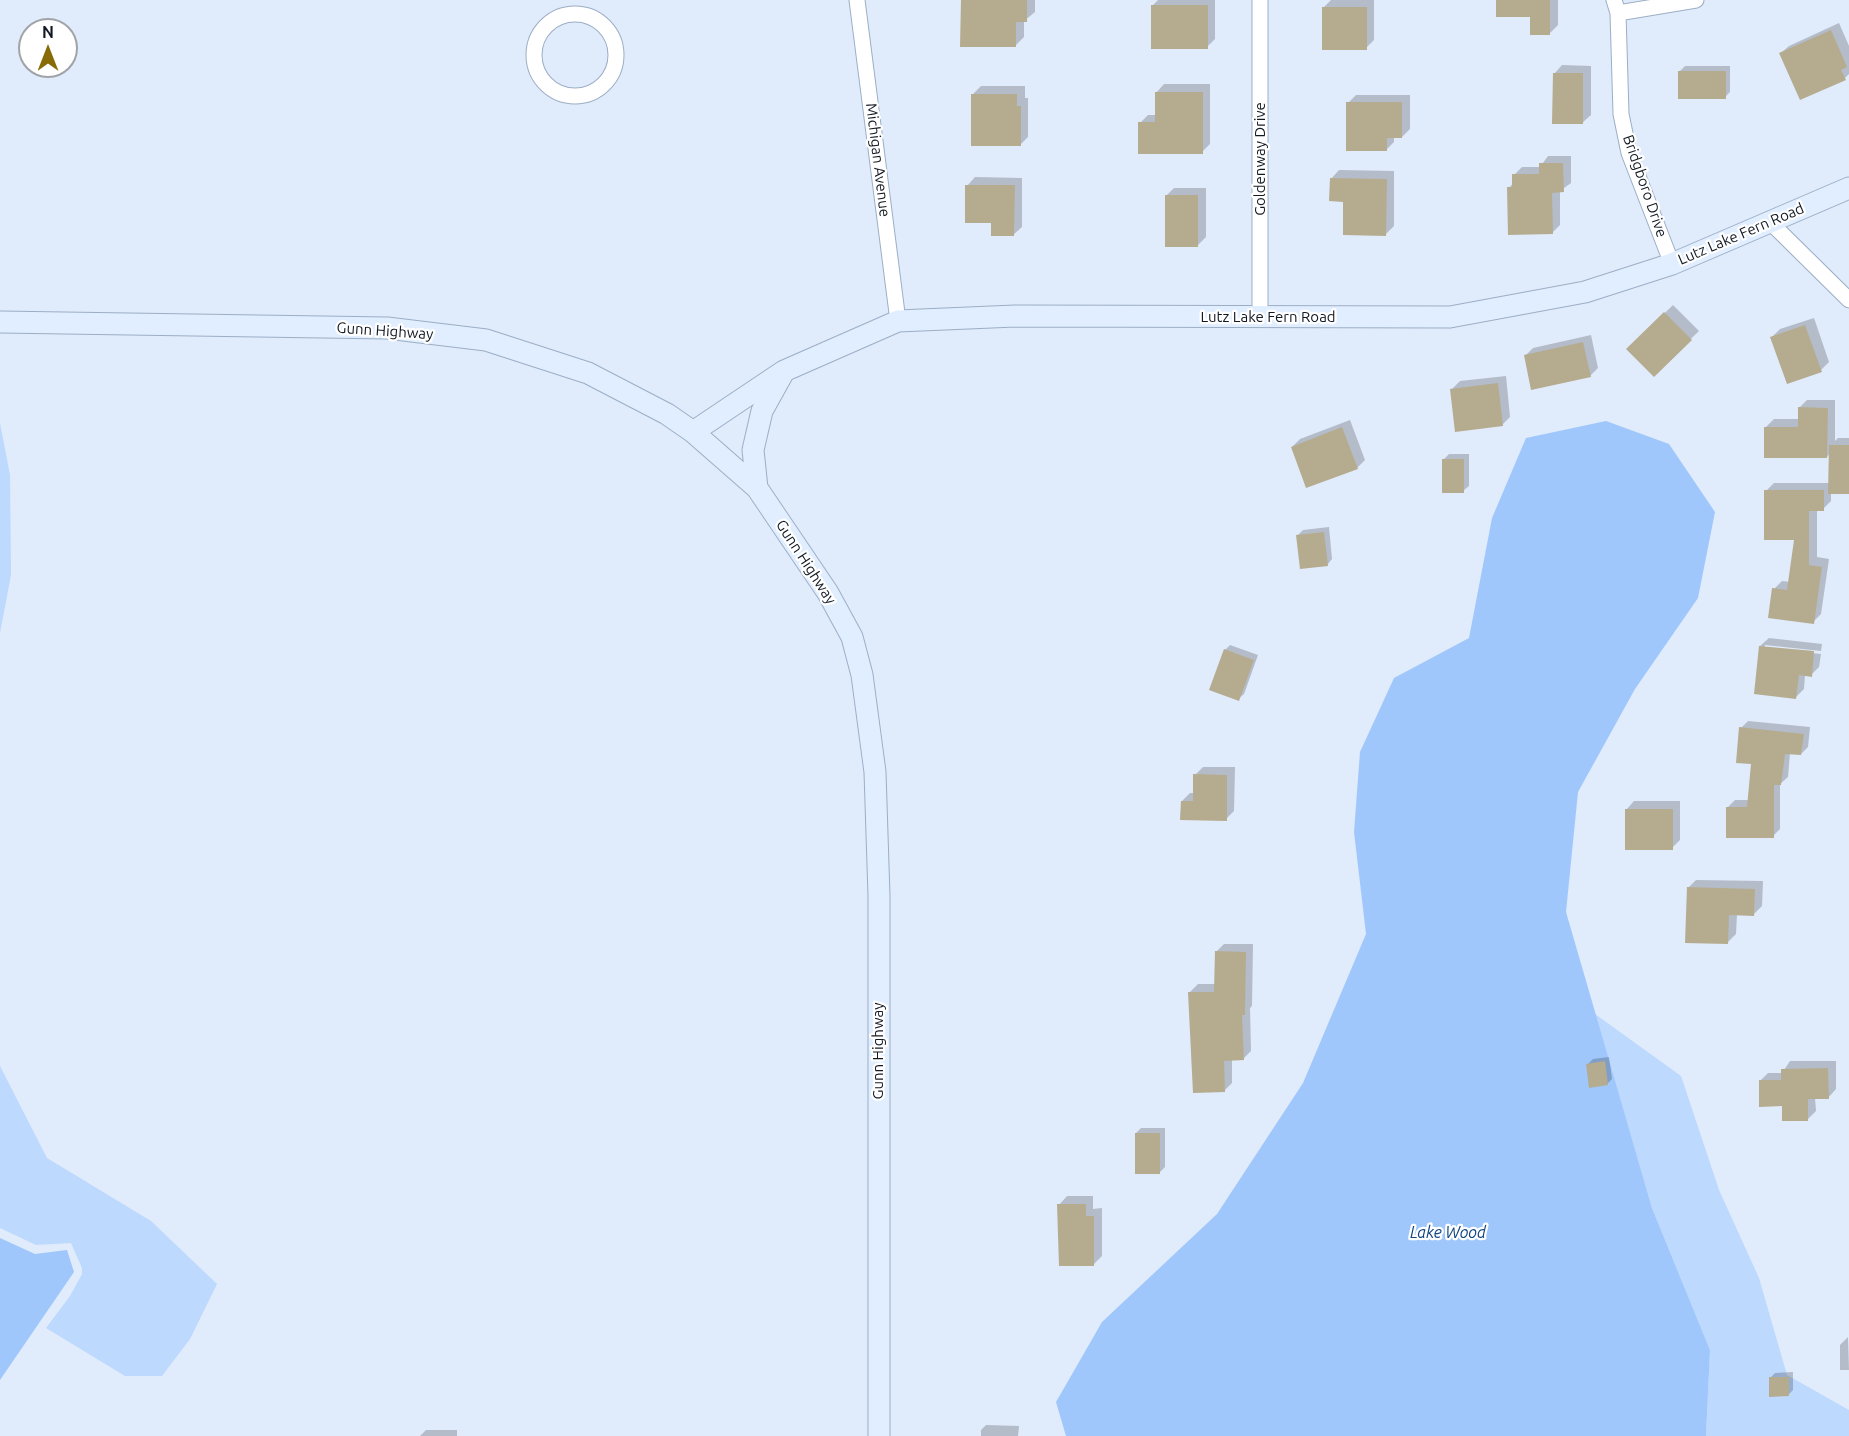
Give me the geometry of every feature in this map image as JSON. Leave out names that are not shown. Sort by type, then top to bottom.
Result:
[{"type":"main road","name":"Lutz Lake Fern Road","points":[[693,432],[784,371],[898,321],[1015,316],[1450,317],[1585,292],[1672,264],[1849,188]]},
{"type":"main road","name":"Gunn Highway","points":[[0,322],[387,328],[486,340],[588,373],[667,414],[693,432],[757,488],[828,593],[852,637],[862,675],[875,772],[879,896],[879,1436]]},
{"type":"main road","points":[[757,488],[753,450],[762,411],[784,371]]},
{"type":"street","name":"Michigan Avenue","points":[[857,0],[898,321]]},
{"type":"street","name":"Goldenway Drive","points":[[1260,0],[1260,317]]},
{"type":"street","points":[[1616,7],[1696,0]]},
{"type":"street","points":[[573,7],[598,22],[614,43],[616,56],[607,81],[585,95],[571,96],[546,85],[538,74],[534,60],[534,47],[539,34],[548,24],[573,7]]},
{"type":"street","name":"Bridgboro Drive","points":[[1616,7],[1621,114],[1629,153],[1672,264]]},
{"type":"street","points":[[1770,222],[1849,300]]},
{"type":"shaded area","points":[[0,423],[10,475],[11,575],[0,633]]},
{"type":"shaded area","points":[[1595,1014],[1681,1076],[1719,1190],[1759,1278],[1787,1375],[1849,1410],[1849,1436],[1706,1436],[1710,1350],[1652,1208]]},
{"type":"shaded area","points":[[0,1066],[47,1158],[151,1221],[217,1284],[190,1339],[162,1376],[125,1376],[46,1328],[70,1296],[82,1274],[82,1268],[71,1243],[36,1245],[0,1228]]},
{"type":"water","name":"Lake Wood","points":[[1606,421],[1669,444],[1715,512],[1698,598],[1635,689],[1578,792],[1566,912],[1652,1208],[1710,1350],[1706,1436],[1066,1436],[1056,1402],[1102,1322],[1217,1214],[1303,1083],[1366,934],[1354,832],[1360,752],[1394,678],[1469,638],[1492,518],[1526,438]]},
{"type":"water","points":[[0,1238],[35,1254],[67,1250],[74,1272],[0,1380]]},
{"type":"building","points":[[961,0],[1027,0],[1027,22],[1016,22],[1016,47],[960,47]]},
{"type":"building","points":[[1496,0],[1550,0],[1550,35],[1530,35],[1530,17],[1496,17]]},
{"type":"building","points":[[1151,5],[1208,5],[1208,49],[1151,49]]},
{"type":"building","points":[[1322,7],[1367,7],[1367,50],[1322,50]]},
{"type":"building","points":[[1831,30],[1847,67],[1841,70],[1846,80],[1800,100],[1779,53]]},
{"type":"building","points":[[1678,71],[1726,71],[1726,99],[1678,99]]},
{"type":"building","points":[[1553,73],[1583,73],[1583,124],[1552,124]]},
{"type":"building","points":[[1155,92],[1203,92],[1203,154],[1138,154],[1138,122],[1155,122]]},
{"type":"building","points":[[971,94],[1017,94],[1017,106],[1021,106],[1021,146],[971,146]]},
{"type":"building","points":[[1346,102],[1402,102],[1402,138],[1387,138],[1387,151],[1346,151]]},
{"type":"building","points":[[1539,163],[1563,163],[1564,192],[1552,193],[1553,234],[1508,235],[1507,187],[1512,187],[1512,174],[1539,174]]},
{"type":"building","points":[[1330,178],[1387,179],[1386,236],[1343,235],[1343,202],[1329,201]]},
{"type":"building","points":[[965,185],[1015,185],[1014,236],[991,236],[991,223],[965,223]]},
{"type":"building","points":[[1165,195],[1198,195],[1198,247],[1165,247]]},
{"type":"building","points":[[1664,312],[1692,340],[1654,377],[1626,349]]},
{"type":"building","points":[[1805,325],[1822,372],[1787,384],[1770,337]]},
{"type":"building","points":[[1583,342],[1591,377],[1531,390],[1524,355]]},
{"type":"building","points":[[1498,383],[1503,426],[1455,432],[1450,389]]},
{"type":"building","points":[[1798,407],[1828,408],[1827,458],[1764,458],[1764,427],[1798,427]]},
{"type":"building","points":[[1342,427],[1358,469],[1306,488],[1291,447]]},
{"type":"building","points":[[1829,445],[1849,445],[1849,494],[1828,494]]},
{"type":"building","points":[[1442,459],[1464,459],[1464,493],[1442,493]]},
{"type":"building","points":[[1764,490],[1824,490],[1824,511],[1809,511],[1809,565],[1822,567],[1814,624],[1768,618],[1772,588],[1787,590],[1794,540],[1764,540]]},
{"type":"building","points":[[1324,532],[1328,566],[1300,569],[1296,535]]},
{"type":"building","points":[[1759,646],[1814,651],[1812,677],[1799,675],[1796,699],[1754,694]]},
{"type":"building","points":[[1224,649],[1254,660],[1239,701],[1209,690]]},
{"type":"building","points":[[1739,727],[1804,734],[1801,755],[1785,754],[1781,785],[1774,785],[1774,838],[1726,838],[1726,807],[1747,807],[1751,764],[1736,763]]},
{"type":"building","points":[[1193,774],[1227,775],[1227,821],[1180,820],[1181,801],[1193,801]]},
{"type":"building","points":[[1625,809],[1673,809],[1673,850],[1625,850]]},
{"type":"building","points":[[1687,887],[1755,889],[1754,916],[1729,915],[1728,944],[1685,943]]},
{"type":"building","points":[[1215,951],[1246,952],[1245,1015],[1242,1015],[1244,1060],[1224,1061],[1225,1092],[1193,1093],[1188,992],[1214,992]]},
{"type":"building","points":[[1605,1061],[1608,1085],[1589,1088],[1586,1064]]},
{"type":"building","points":[[1828,1068],[1829,1099],[1808,1099],[1808,1121],[1782,1121],[1782,1106],[1759,1107],[1759,1080],[1781,1080],[1781,1069]]},
{"type":"building","points":[[1135,1133],[1160,1133],[1160,1174],[1135,1174]]},
{"type":"building","points":[[1057,1204],[1086,1204],[1086,1216],[1094,1216],[1094,1266],[1059,1266]]},
{"type":"building","points":[[1769,1377],[1789,1377],[1789,1396],[1769,1397]]}]
